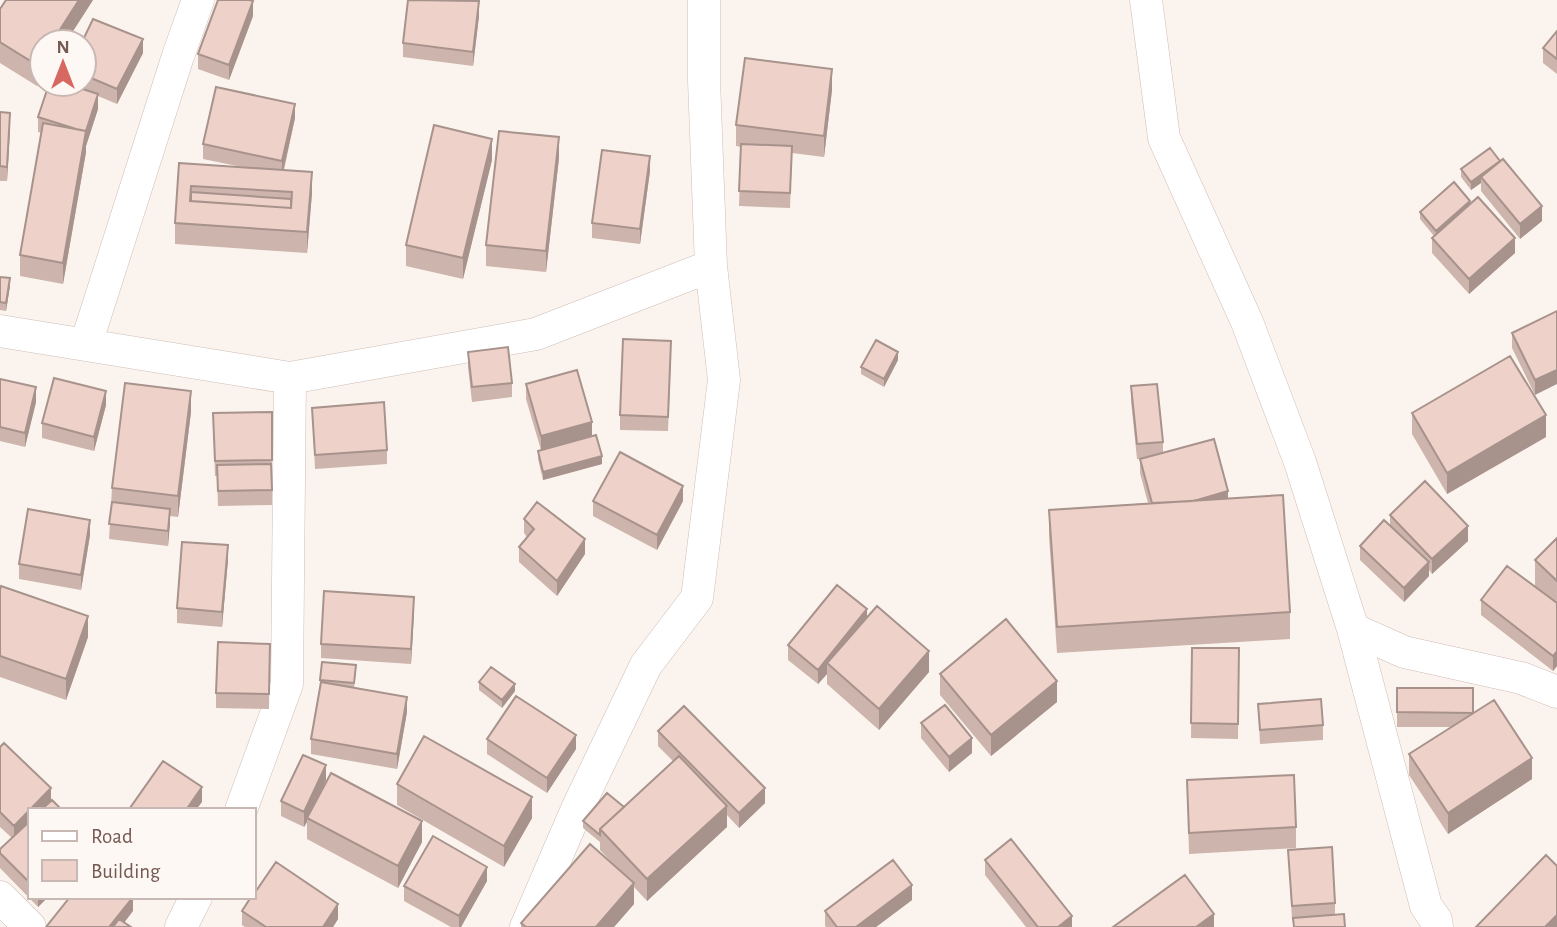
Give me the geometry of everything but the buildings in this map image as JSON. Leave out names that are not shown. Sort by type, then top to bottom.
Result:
[{"type":"street","points":[[86,344],[198,0]]},
{"type":"street","points":[[526,927],[577,809],[646,665],[697,598],[724,380],[711,266],[704,80],[704,0]]},
{"type":"street","points":[[1146,0],[1164,138],[1256,348],[1300,462],[1353,629],[1426,906],[1436,920],[1437,927]]},
{"type":"street","points":[[0,331],[290,378],[536,334],[711,266]]},
{"type":"street","points":[[242,808],[287,684],[290,378]]},
{"type":"street","points":[[1353,629],[1404,652],[1521,678],[1557,692]]},
{"type":"street","points":[[0,897],[30,927]]},
{"type":"street","points":[[181,927],[195,899]]}]
